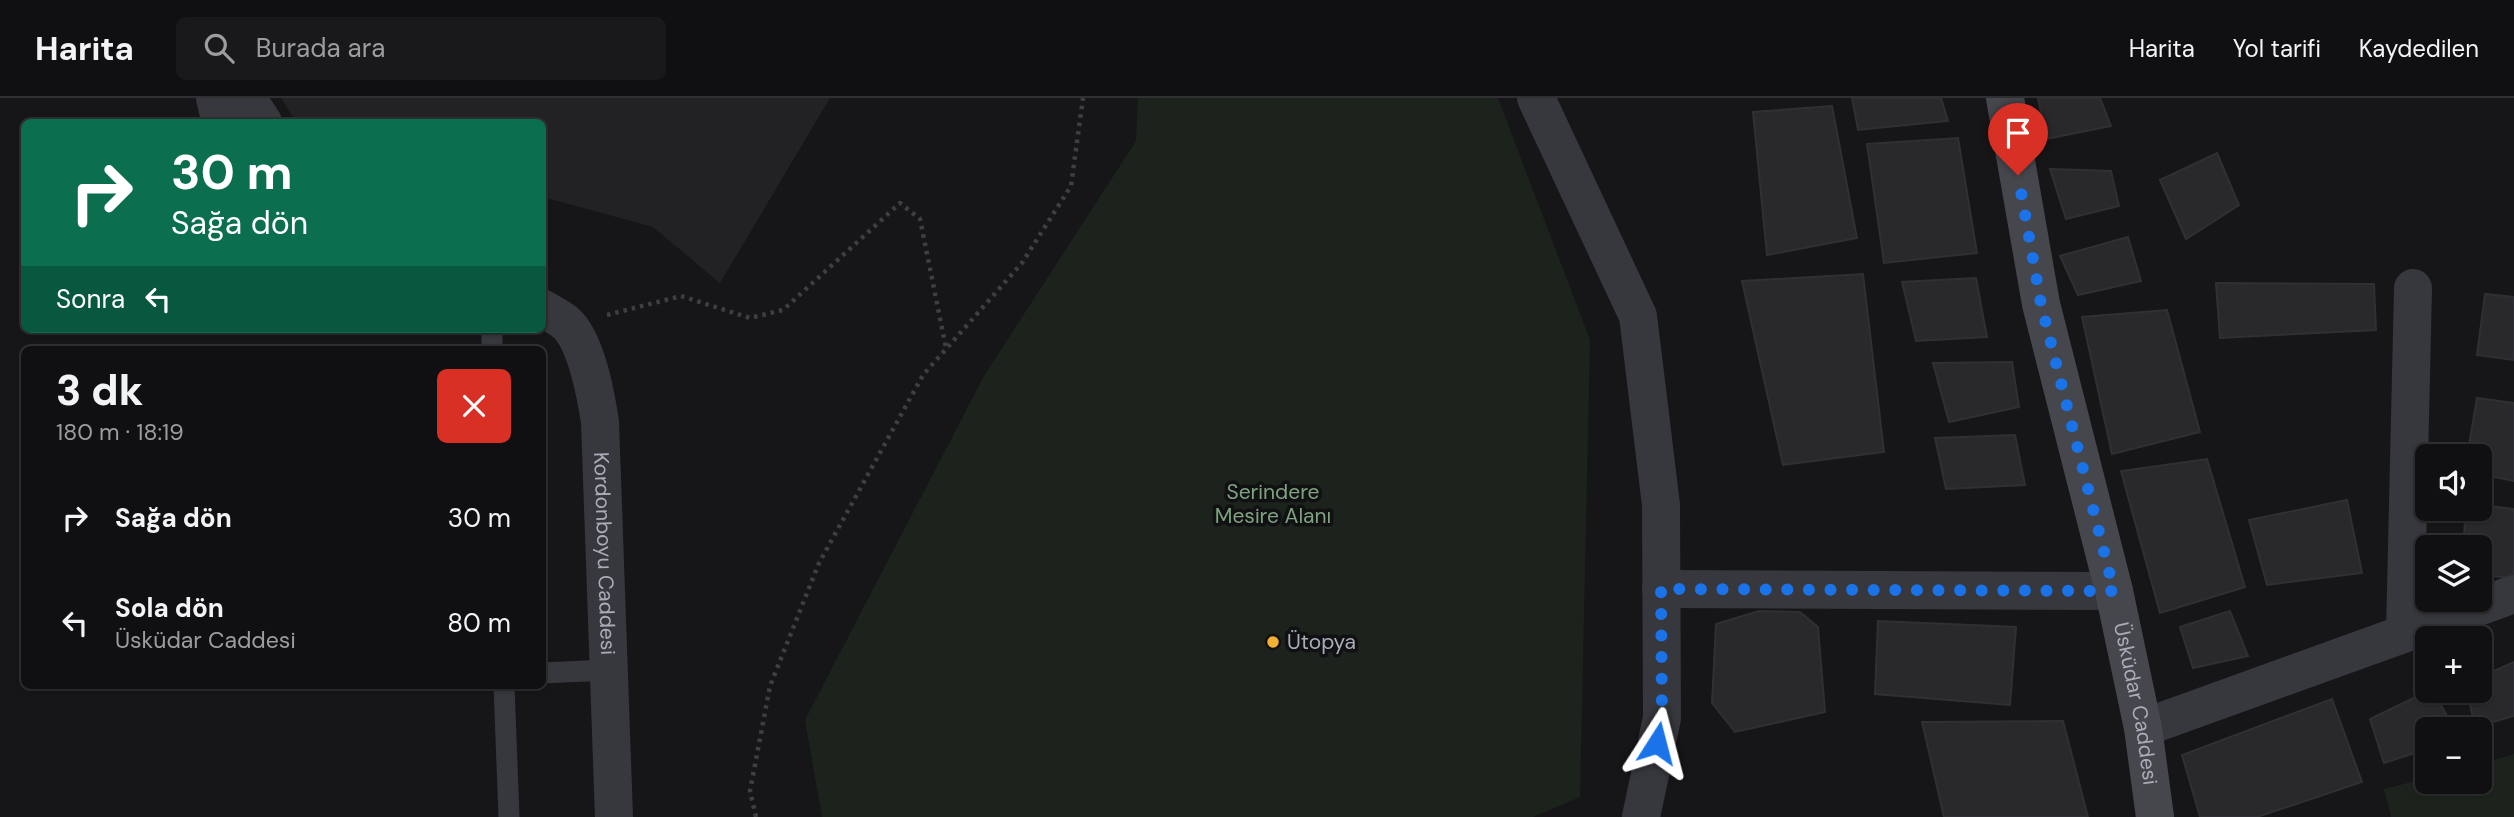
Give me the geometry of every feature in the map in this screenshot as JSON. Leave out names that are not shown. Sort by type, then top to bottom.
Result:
[{"type":"main road","name":"Üsküdar Caddesi","points":[[2005,98],[2041,304],[2114,591],[2143,728],[2155,817]]},
{"type":"street","points":[[215,98],[220,119]]},
{"type":"street","points":[[247,98],[261,119]]},
{"type":"street","points":[[1536,98],[1638,316],[1661,505],[1662,718],[1641,817]]},
{"type":"street","points":[[2405,633],[2413,288]]},
{"type":"street","name":"Kordonboyu Caddesi","points":[[555,316],[583,353],[594,385],[600,422],[614,817]]},
{"type":"street","points":[[1661,589],[2114,591]]},
{"type":"street","points":[[2143,728],[2514,594]]},
{"type":"lane","points":[[546,673],[608,670]]},
{"type":"lane","points":[[504,689],[509,817]]},
{"type":"path","points":[[756,817],[750,791],[770,686],[819,563],[923,375],[1022,263],[1071,186],[1083,98]]},
{"type":"path","points":[[555,316],[681,296],[750,318],[783,310],[900,203],[920,219],[946,349]]},
{"type":"shaded area","points":[[281,98],[830,98],[720,283],[653,227],[546,198],[546,119],[294,119]]},
{"type":"green space","name":"Serindere Mesire Alanı","points":[[1138,98],[1498,98],[1590,340],[1580,797],[1533,817],[822,817],[805,720],[984,376],[1136,141]]},
{"type":"green space","points":[[2514,754],[2514,817],[2391,817],[2384,789],[2415,781],[2415,794],[2492,794],[2492,760]]},
{"type":"building","points":[[1852,98],[1941,98],[1948,121],[1858,130]]},
{"type":"building","points":[[2038,98],[2100,98],[2111,126],[2046,139]]},
{"type":"building","points":[[1832,106],[1857,238],[1767,255],[1753,112]]},
{"type":"building","points":[[1958,138],[1977,253],[1884,263],[1867,144]]},
{"type":"building","points":[[2217,153],[2239,205],[2186,239],[2160,180]]},
{"type":"building","points":[[2050,169],[2111,171],[2119,206],[2066,219]]},
{"type":"building","points":[[2128,237],[2141,281],[2078,295],[2060,256]]},
{"type":"building","points":[[1863,274],[1884,452],[1783,465],[1742,281]]},
{"type":"building","points":[[1976,278],[1987,337],[1916,341],[1902,282]]},
{"type":"building","points":[[2216,283],[2374,284],[2376,330],[2220,338]]},
{"type":"building","points":[[2485,294],[2514,297],[2514,360],[2477,355]]},
{"type":"building","points":[[2167,310],[2200,432],[2112,454],[2082,317]]},
{"type":"building","points":[[2012,362],[2019,407],[1949,422],[1933,363]]},
{"type":"building","points":[[2477,398],[2514,403],[2514,481],[2492,476],[2492,444],[2469,444]]},
{"type":"building","points":[[2015,435],[2025,485],[1946,489],[1935,438]]},
{"type":"building","points":[[2207,459],[2245,587],[2160,613],[2121,471]]},
{"type":"building","points":[[2347,500],[2362,573],[2267,585],[2249,520]]},
{"type":"building","points":[[2492,506],[2514,509],[2514,578],[2492,576],[2492,535],[2464,535],[2465,521],[2492,521]]},
{"type":"building","points":[[1759,611],[1800,612],[1818,627],[1825,712],[1735,732],[1712,703],[1716,624]]},
{"type":"building","points":[[2230,611],[2248,656],[2193,668],[2180,627]]},
{"type":"building","points":[[1878,621],[2016,627],[2010,705],[1875,694]]},
{"type":"building","points":[[2514,662],[2514,716],[2492,722],[2492,717],[2473,717],[2470,703],[2492,703],[2492,672]]},
{"type":"building","points":[[2415,697],[2415,703],[2440,703],[2448,717],[2415,717],[2415,753],[2384,763],[2370,719]]},
{"type":"building","points":[[2332,699],[2362,782],[2257,817],[2200,817],[2182,755]]},
{"type":"building","points":[[2063,721],[2088,817],[1944,817],[1922,722]]},
{"type":"place","name":"Ütopya","points":[[1273,642]]},
{"type":"route","points":[[1657,743],[1662,718],[1661,589],[2114,591],[2041,304],[2018,175]]}]
